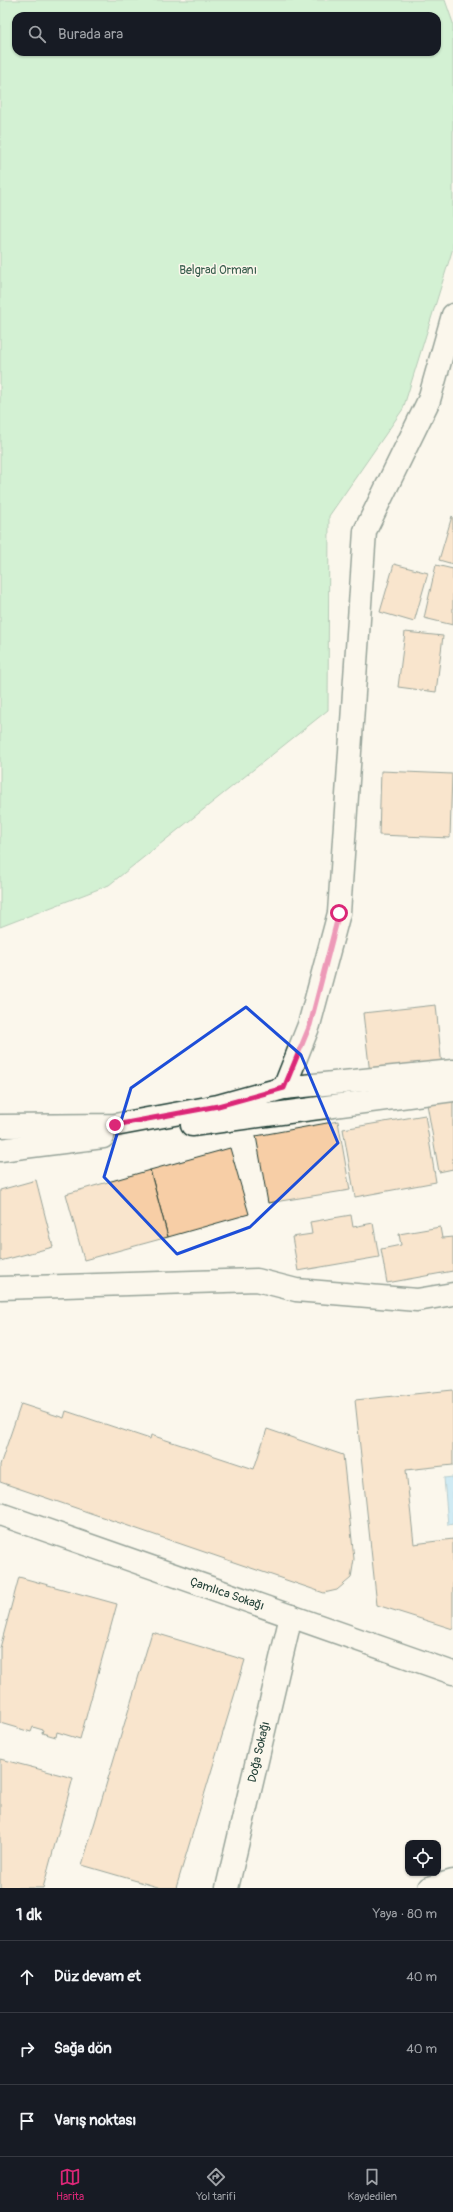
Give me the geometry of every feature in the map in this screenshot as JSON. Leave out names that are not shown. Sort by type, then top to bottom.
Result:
[{"type":"street","points":[[284,1088],[310,1025],[339,913],[365,531],[430,400],[453,315]]},
{"type":"street","points":[[0,1126],[115,1125],[218,1106],[284,1088],[453,1071]]},
{"type":"street","points":[[0,1150],[453,1090]]},
{"type":"street","points":[[0,1288],[257,1280],[296,1290],[417,1300],[453,1294]]},
{"type":"street","name":"Çamlıca Sokağı","points":[[1,1520],[291,1616],[453,1673]]},
{"type":"street","name":"Doğa Sokağı","points":[[227,1888],[291,1616]]},
{"type":"street","points":[[429,1888],[453,1881]]},
{"type":"highlighted area","points":[[246,1007],[301,1055],[338,1143],[250,1227],[177,1254],[104,1177],[131,1088]]},
{"type":"green space","name":"Belgrad Ormanı","points":[[0,0],[445,0],[453,23],[453,248],[403,409],[329,516],[328,710],[109,885],[0,927]]},
{"type":"water","points":[[453,1477],[453,1524],[448,1525],[444,1478]]},
{"type":"building","points":[[452,516],[453,517],[453,564],[439,560]]},
{"type":"building","points":[[394,564],[428,573],[414,622],[380,612]]},
{"type":"building","points":[[436,565],[453,569],[453,625],[424,618]]},
{"type":"building","points":[[405,632],[443,636],[436,692],[398,687]]},
{"type":"building","points":[[381,771],[452,774],[450,838],[379,835]]},
{"type":"building","points":[[436,1005],[442,1067],[370,1074],[363,1013]]},
{"type":"building","points":[[453,1099],[453,1169],[439,1172],[427,1104]]},
{"type":"building","points":[[425,1115],[436,1182],[355,1197],[343,1129]]},
{"type":"building","points":[[338,1121],[350,1190],[268,1203],[256,1136]]},
{"type":"building","points":[[230,1148],[249,1214],[168,1237],[150,1170]]},
{"type":"building","points":[[150,1170],[168,1237],[84,1260],[66,1194]]},
{"type":"building","points":[[36,1180],[53,1247],[0,1261],[0,1190]]},
{"type":"building","points":[[351,1215],[353,1227],[373,1223],[379,1257],[298,1271],[292,1237],[312,1234],[310,1222]]},
{"type":"building","points":[[440,1227],[442,1238],[453,1237],[453,1271],[387,1283],[381,1249],[401,1245],[399,1234]]},
{"type":"building","points":[[453,1390],[453,1465],[406,1470],[414,1544],[453,1539],[453,1629],[377,1605],[355,1400]]},
{"type":"building","points":[[21,1404],[64,1418],[66,1411],[150,1439],[151,1435],[254,1469],[267,1429],[343,1455],[354,1559],[351,1578],[337,1590],[324,1593],[0,1482],[0,1465]]},
{"type":"building","points":[[19,1577],[117,1604],[80,1739],[57,1732],[56,1737],[42,1733],[43,1730],[33,1727],[31,1732],[0,1723],[0,1648]]},
{"type":"building","points":[[152,1632],[245,1660],[176,1888],[161,1888],[82,1865]]},
{"type":"building","points":[[0,1759],[73,1778],[43,1888],[0,1888]]},
{"type":"route","points":[[115,1125],[218,1106],[284,1088],[310,1025],[339,913]]}]
